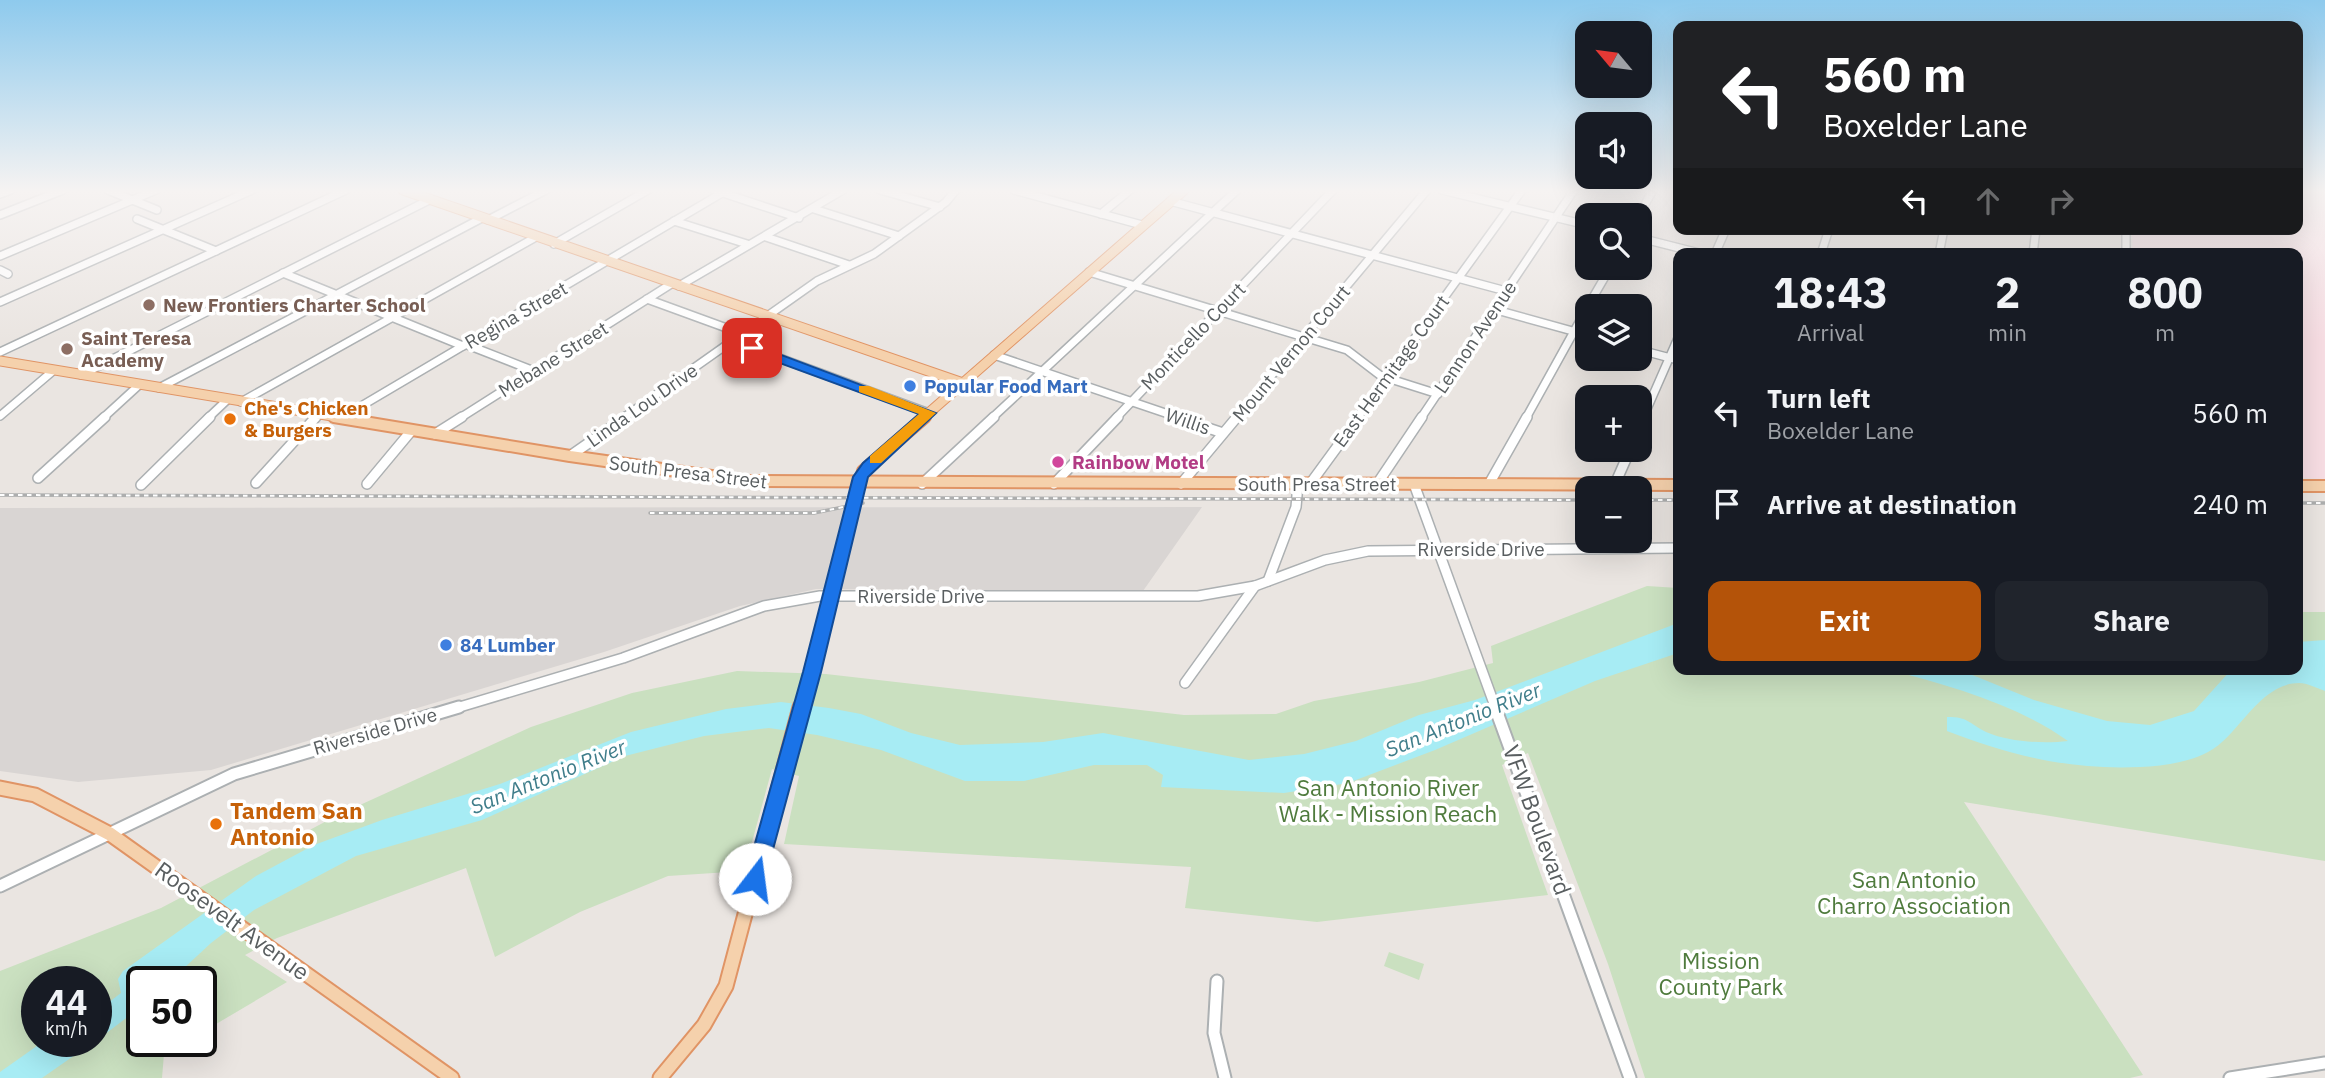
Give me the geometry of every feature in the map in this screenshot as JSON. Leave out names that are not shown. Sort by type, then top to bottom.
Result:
[{"type":"main road","points":[[545,240],[770,314],[963,383]]},
{"type":"main road","points":[[660,1078],[704,1025],[726,986],[812,672],[860,483],[868,466],[1125,240]]},
{"type":"main road","name":"South Presa Street","points":[[0,361],[720,479],[922,484],[1575,484]]},
{"type":"main road","name":"South Presa Street","points":[[1652,485],[1673,485]]},
{"type":"main road","points":[[2303,486],[2325,486]]},
{"type":"main road","name":"Roosevelt Avenue","points":[[0,788],[35,795],[110,834],[268,944],[361,1016],[452,1078]]},
{"type":"street","points":[[0,256],[37,240]]},
{"type":"street","points":[[0,302],[139,240]]},
{"type":"street","points":[[191,240],[216,251]]},
{"type":"street","points":[[0,352],[239,240]]},
{"type":"street","points":[[81,374],[349,240]]},
{"type":"street","points":[[159,388],[443,240]]},
{"type":"street","points":[[241,402],[530,240]]},
{"type":"street","points":[[554,244],[560,240]]},
{"type":"street","name":"Regina Street","points":[[341,418],[642,240]]},
{"type":"street","points":[[735,240],[747,244]]},
{"type":"street","name":"Mebane Street","points":[[435,434],[647,299],[757,240]]},
{"type":"street","points":[[776,240],[849,265]]},
{"type":"street","name":"Linda Lou Drive","points":[[570,456],[817,281],[874,254],[892,240]]},
{"type":"street","points":[[922,484],[1182,240]]},
{"type":"street","name":"Monticello Court","points":[[1054,484],[1285,240]]},
{"type":"street","points":[[1315,240],[1506,291]]},
{"type":"street","name":"Mount Vernon Court","points":[[1181,484],[1384,240]]},
{"type":"street","name":"East Hermitage Court","points":[[1310,484],[1485,240]]},
{"type":"street","name":"Lennon Avenue","points":[[1377,484],[1541,240]]},
{"type":"street","points":[[1652,241],[1679,248]]},
{"type":"street","points":[[0,271],[8,274]]},
{"type":"street","points":[[1089,272],[1354,352],[1386,378],[1438,394]]},
{"type":"street","points":[[283,273],[392,318],[534,371]]},
{"type":"street","points":[[647,299],[743,334]]},
{"type":"street","points":[[1489,484],[1574,332],[1493,309]]},
{"type":"street","points":[[733,341],[929,413]]},
{"type":"street","points":[[1652,353],[1673,359]]},
{"type":"street","name":"Willis","points":[[994,355],[1223,433]]},
{"type":"street","points":[[1652,402],[1673,361]]},
{"type":"street","points":[[0,416],[54,370]]},
{"type":"street","points":[[38,478],[139,385]]},
{"type":"street","points":[[141,485],[227,400]]},
{"type":"street","points":[[256,483],[318,414]]},
{"type":"street","points":[[367,484],[412,430]]},
{"type":"street","points":[[1269,581],[1296,507],[1298,484]]},
{"type":"street","name":"VFW Boulevard","points":[[1414,484],[1630,1078]]},
{"type":"street","name":"Riverside Drive","points":[[0,886],[220,779],[623,658],[764,606],[832,596],[1167,598],[1225,593],[1255,586],[1354,553],[1438,548],[1673,548]]},
{"type":"street","points":[[1185,684],[1255,586]]},
{"type":"street","points":[[1217,981],[1214,1033],[1225,1078]]},
{"type":"street","points":[[2230,1078],[2325,1063]]},
{"type":"shaded area","points":[[2132,240],[2325,240],[2325,479],[2303,478],[2303,248],[2133,248]]},
{"type":"shaded area","points":[[1202,507],[1143,591],[816,589],[740,606],[604,652],[211,770],[78,782],[0,771],[0,508]]},
{"type":"green space","name":"San Antonio River Walk - Mission Reach","points":[[1647,586],[1673,588],[1673,675],[2303,675],[2303,612],[2325,612],[2325,861],[1964,802],[2143,1075],[2130,1078],[1645,1078],[1608,964],[1528,753],[1502,765],[1548,895],[1317,922],[1185,908],[1191,867],[784,844],[799,776],[772,769],[744,871],[668,876],[580,912],[495,957],[466,868],[277,938],[245,955],[287,982],[217,1024],[217,966],[126,966],[126,1057],[164,1057],[162,1078],[0,1078],[0,971],[161,908],[338,815],[531,727],[632,693],[737,671],[826,674],[1184,715],[1276,714],[1314,701],[1419,682],[1493,663],[1491,646]]},
{"type":"green space","points":[[1389,952],[1424,964],[1419,980],[1384,966]]},
{"type":"water","name":"San Antonio River","points":[[1673,625],[1673,655],[1595,681],[1435,750],[1348,783],[1284,793],[1161,787],[1163,775],[1147,765],[1094,765],[1024,781],[965,781],[881,750],[817,735],[769,728],[704,736],[625,756],[482,820],[356,856],[254,910],[186,966],[130,966],[256,876],[314,845],[382,820],[500,784],[631,732],[726,709],[781,702],[829,708],[861,714],[911,733],[960,745],[1043,742],[1103,733],[1249,760],[1304,754],[1356,741],[1419,715],[1475,700]]},
{"type":"water","points":[[2325,640],[2325,691],[2302,683],[2285,685],[2261,701],[2230,734],[2208,752],[2183,761],[2148,767],[2089,766],[2042,760],[1995,748],[1947,731],[1947,717],[1954,717],[2005,738],[2038,742],[2068,741],[2005,707],[1908,675],[1972,675],[2034,700],[2107,721],[2150,725],[2194,711],[2226,675],[2303,675],[2303,642]]},
{"type":"water","name":"San Antonio River","points":[[126,969],[126,1018],[112,1029],[112,1000],[121,993],[118,979]]},
{"type":"water","points":[[21,1057],[72,1057],[42,1078],[0,1078],[0,1072]]},
{"type":"railway","points":[[0,495],[1575,500]]},
{"type":"railway","points":[[1652,500],[1673,500]]},
{"type":"railway","points":[[650,513],[814,513],[863,503]]},
{"type":"railway","points":[[2303,503],[2325,503]]},
{"type":"slow traffic","points":[[864,389],[929,413],[875,459]]},
{"type":"place","name":"New Frontiers Charter School","points":[[149,305]]},
{"type":"place","name":"Saint Teresa Academy","points":[[67,349]]},
{"type":"place","name":"Popular Food Mart","points":[[910,386]]},
{"type":"place","name":"Che's Chicken & Burgers","points":[[230,419]]},
{"type":"place","name":"Rainbow Motel","points":[[1058,462]]},
{"type":"place","name":"84 Lumber","points":[[446,645]]},
{"type":"place","name":"Tandem San Antonio","points":[[216,824]]},
{"type":"route","points":[[752,348],[929,413],[863,471],[812,672],[755,879]]},
{"type":"park label","name":"San Antonio Charro Association","points":[[1914,893]]},
{"type":"park label","name":"Mission County Park","points":[[1721,974]]}]
